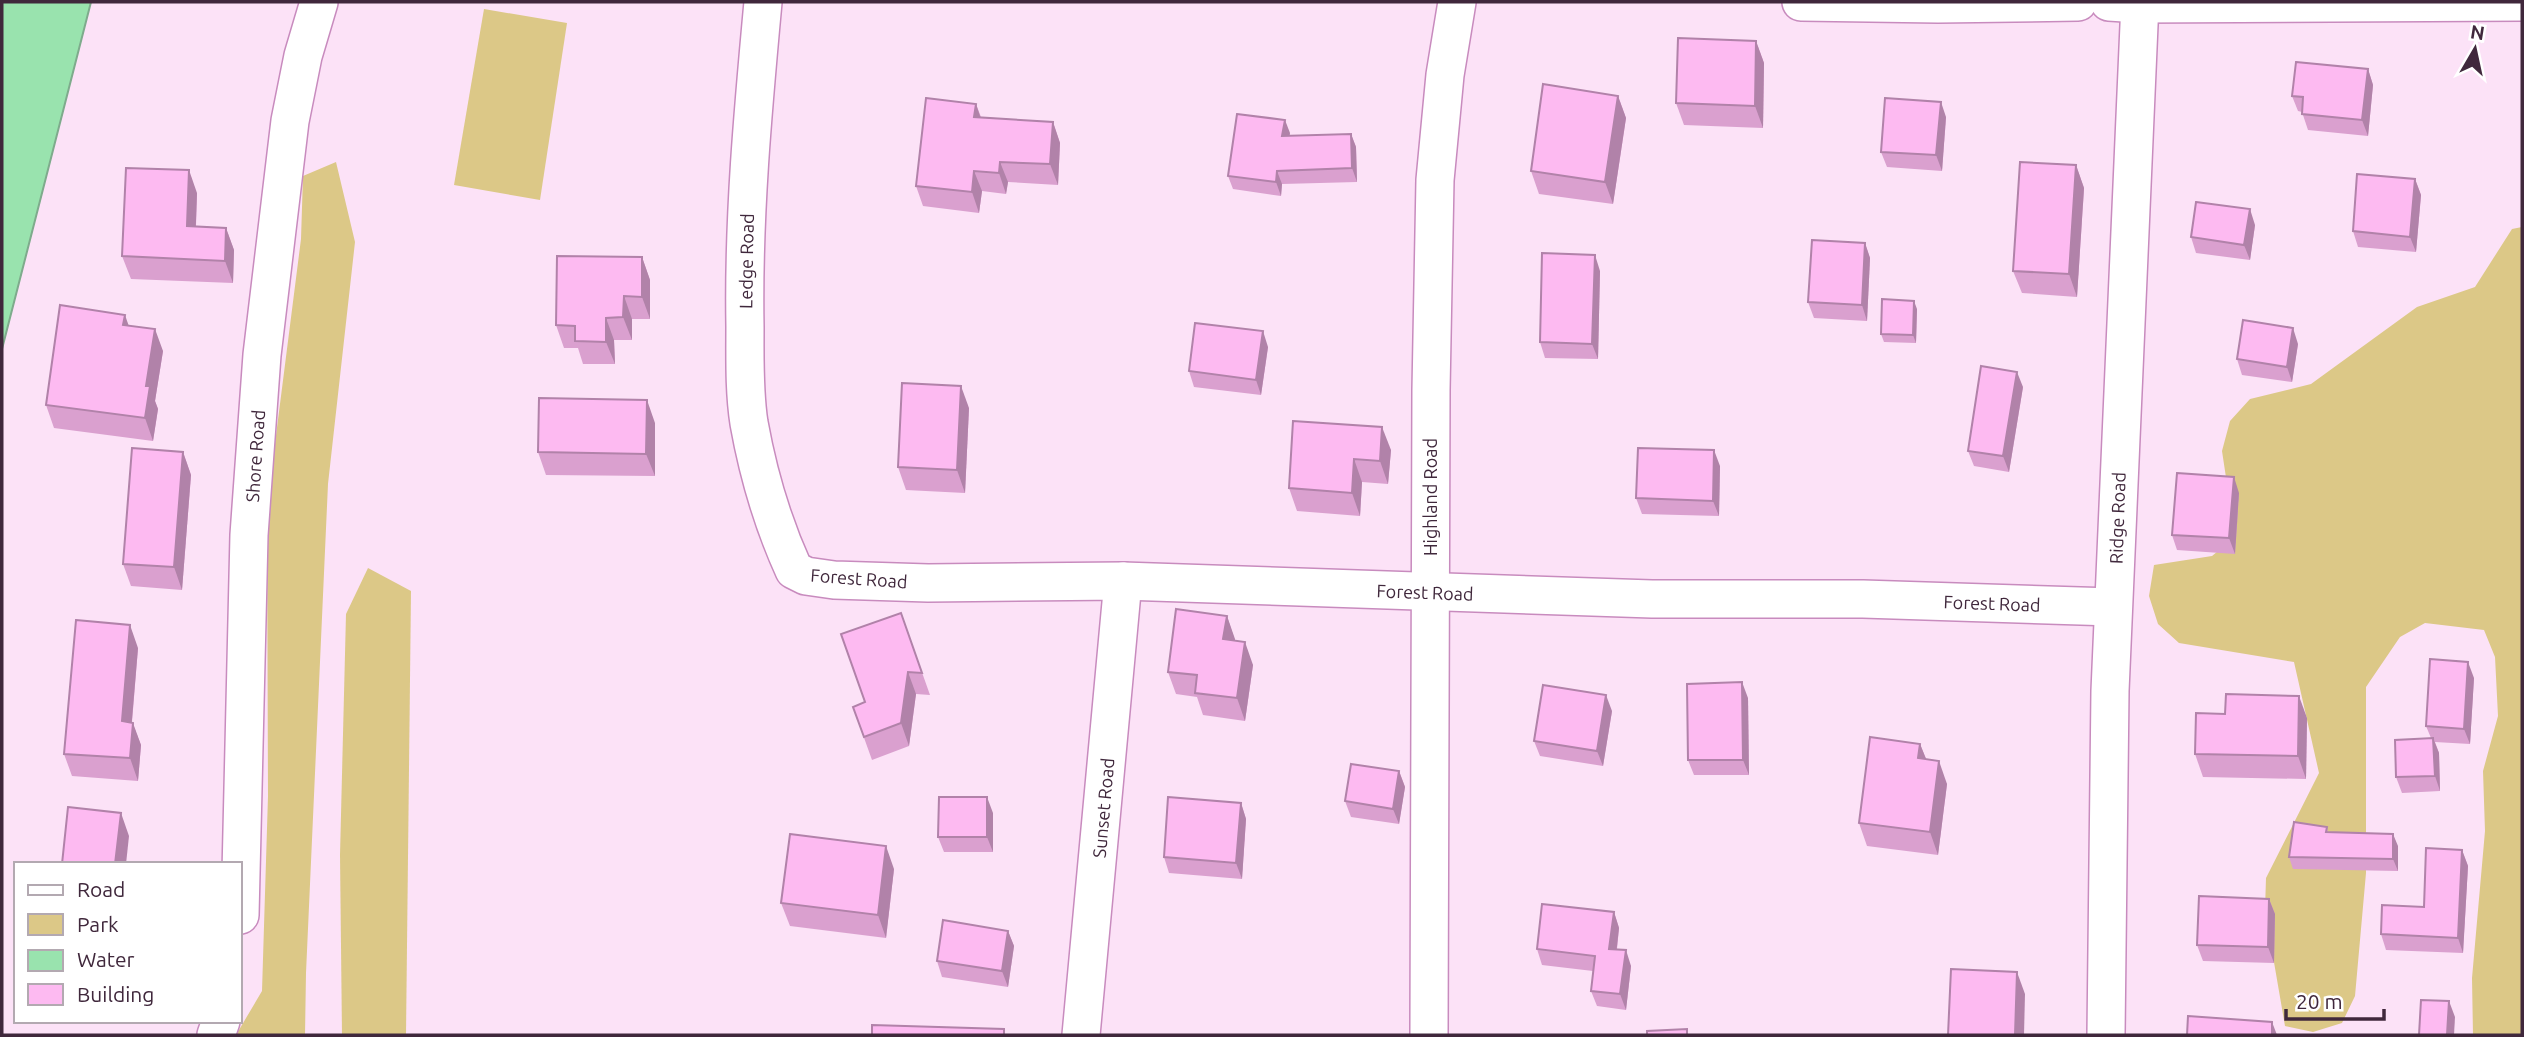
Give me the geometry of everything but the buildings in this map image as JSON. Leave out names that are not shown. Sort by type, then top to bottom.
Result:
[{"type":"street","name":"Shore Road","points":[[241,862],[249,536],[262,355],[290,121],[303,56],[319,2]]},
{"type":"street","name":"Ledge Road","points":[[763,2],[744,272],[746,398],[758,464],[774,518]]},
{"type":"street","name":"Highland Road","points":[[1429,1035],[1431,390],[1435,180],[1445,75],[1457,2]]},
{"type":"street","points":[[1801,2],[2078,2]]},
{"type":"street","points":[[2130,2],[2522,2]]},
{"type":"street","name":"Ridge Road","points":[[2106,1035],[2110,691],[2130,2]]},
{"type":"street","name":"Forest Road","points":[[774,518],[794,570],[806,576],[834,580],[928,583],[1123,581],[1652,599],[1863,600],[2113,607]]},
{"type":"street","name":"Sunset Road","points":[[1081,1035],[1123,581]]},
{"type":"green space","points":[[484,9],[567,23],[540,200],[454,185]]},
{"type":"green space","points":[[336,162],[355,242],[328,484],[305,1035],[236,1035],[262,991],[268,796],[267,506],[301,239],[303,176]]},
{"type":"green space","points":[[2522,227],[2522,1035],[2473,1035],[2472,978],[2485,831],[2483,771],[2498,716],[2495,657],[2484,630],[2425,623],[2400,637],[2366,687],[2366,873],[2355,996],[2342,1023],[2313,1032],[2285,1026],[2265,910],[2266,878],[2319,773],[2294,662],[2179,643],[2158,624],[2149,596],[2154,565],[2212,556],[2235,537],[2222,451],[2230,421],[2250,399],[2311,384],[2417,307],[2475,287],[2512,229]]},
{"type":"green space","points":[[368,568],[411,591],[406,1035],[342,1035],[340,855],[346,614]]},
{"type":"water","points":[[2,2],[91,2],[2,349]]}]
